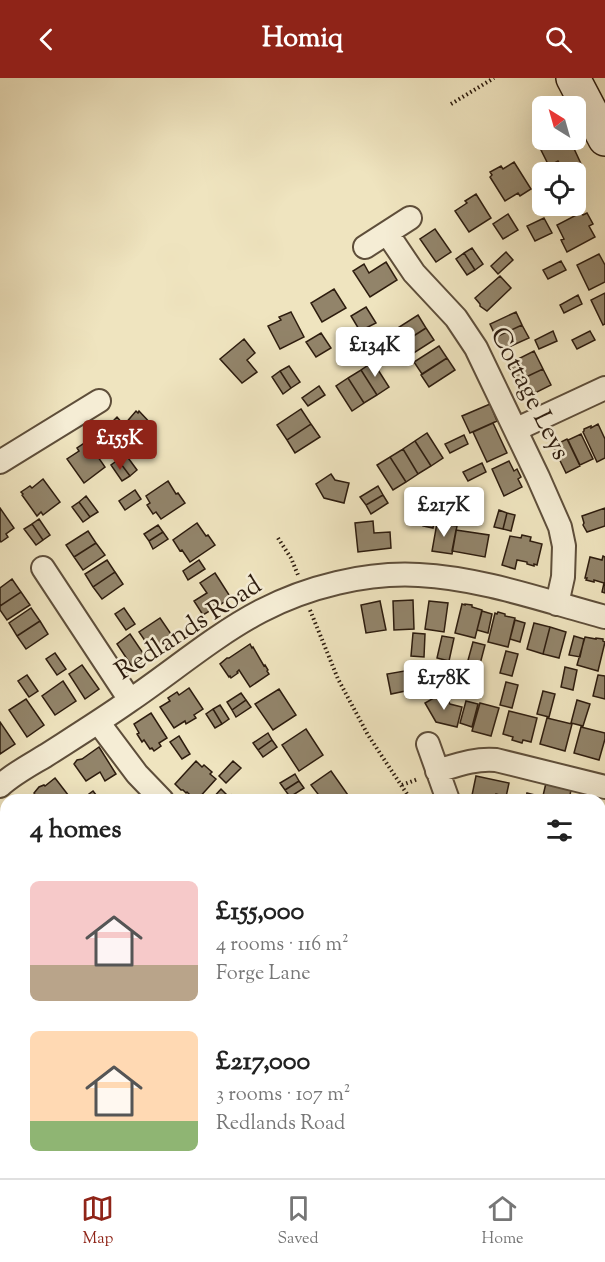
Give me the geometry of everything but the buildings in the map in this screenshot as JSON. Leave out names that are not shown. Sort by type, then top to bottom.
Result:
[{"type":"street","points":[[573,78],[605,139]]},
{"type":"street","points":[[364,247],[410,218]]},
{"type":"street","name":"Cottage Leys","points":[[387,233],[418,278],[456,318],[476,348],[554,510],[563,538],[564,564],[557,604]]},
{"type":"street","points":[[516,429],[605,388]]},
{"type":"street","points":[[0,462],[99,401]]},
{"type":"street","points":[[43,568],[130,700]]},
{"type":"street","name":"Redlands Road","points":[[0,786],[98,722],[245,620],[262,610],[326,586],[356,579],[409,575],[442,578],[482,584],[605,617]]},
{"type":"street","points":[[98,722],[137,774],[156,794]]},
{"type":"street","points":[[428,744],[446,794]]},
{"type":"street","points":[[437,771],[487,759],[605,787]]},
{"type":"path","points":[[451,104],[494,78]]},
{"type":"path","points":[[278,538],[291,558],[318,633],[338,679],[368,735],[407,794]]}]
